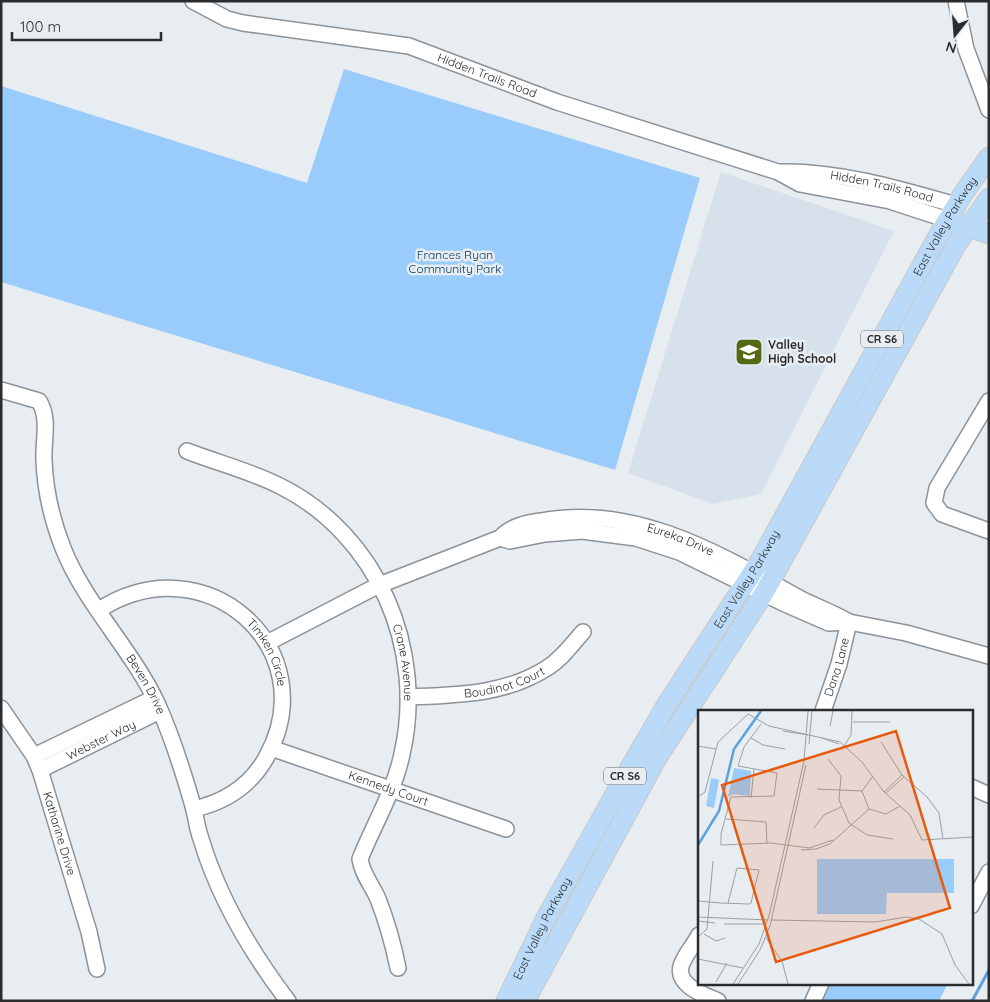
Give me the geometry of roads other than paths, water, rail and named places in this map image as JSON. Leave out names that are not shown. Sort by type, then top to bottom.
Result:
[{"type":"main road","name":"East Valley Parkway","points":[[506,1001],[548,916],[653,726],[749,578],[952,213],[989,158]]},
{"type":"main road","points":[[952,213],[981,213],[989,234]]},
{"type":"main road","name":"East Valley Parkway","points":[[525,1001],[658,758],[767,587],[981,213]]},
{"type":"street","name":"Hidden Trails Road","points":[[192,1],[227,19],[243,23],[409,46],[557,102],[778,172],[800,184],[952,213]]},
{"type":"street","points":[[956,1],[966,49],[989,110]]},
{"type":"street","name":"Beven Drive","points":[[1,390],[39,401],[44,409],[46,418],[44,460],[53,519],[75,575],[157,704],[168,729],[194,809],[200,838],[224,900],[250,947],[288,1001]]},
{"type":"street","points":[[989,400],[938,488],[934,503],[942,514],[989,530]]},
{"type":"street","name":"Crane Avenue","points":[[188,451],[253,474],[280,486],[298,497],[334,525],[362,556],[391,607],[408,673],[403,754],[392,790],[360,859],[361,870],[376,896],[390,929],[398,968]]},
{"type":"street","name":"Eureka Drive","points":[[266,643],[380,585],[500,538],[510,541],[545,534],[582,531],[621,534],[679,552],[749,578],[829,623],[849,622],[943,642],[989,656]]},
{"type":"street","name":"Timken Circle","points":[[99,610],[116,599],[140,590],[164,586],[184,588],[202,592],[238,610],[251,622],[266,643],[278,670],[282,702],[280,721],[271,748],[262,765],[242,787],[218,803],[194,809]]},
{"type":"street","name":"Dana Lane","points":[[823,710],[839,664],[849,622]]},
{"type":"street","name":"Boudinot Court","points":[[408,697],[462,695],[509,685],[548,667],[565,653],[583,632]]},
{"type":"street","name":"Webster Way","points":[[34,756],[157,704]]},
{"type":"street","name":"Webster Way","points":[[40,770],[157,704]]},
{"type":"street","name":"Katharine Drive","points":[[1,708],[34,756],[40,770],[89,932],[97,969]]},
{"type":"street","name":"Kennedy Court","points":[[271,748],[506,829]]},
{"type":"street","points":[[972,786],[989,795]]},
{"type":"street","points":[[972,904],[989,872]]},
{"type":"street","points":[[698,938],[681,967],[682,978],[690,987],[718,1001]]},
{"type":"street","points":[[813,1001],[821,984]]},
{"type":"waterway","points":[[972,1001],[989,970]]},
{"type":"place","name":"Valley High School","points":[[749,352]]},
{"type":"park label","name":"Frances Ryan Community Park","points":[[455,262]]}]
